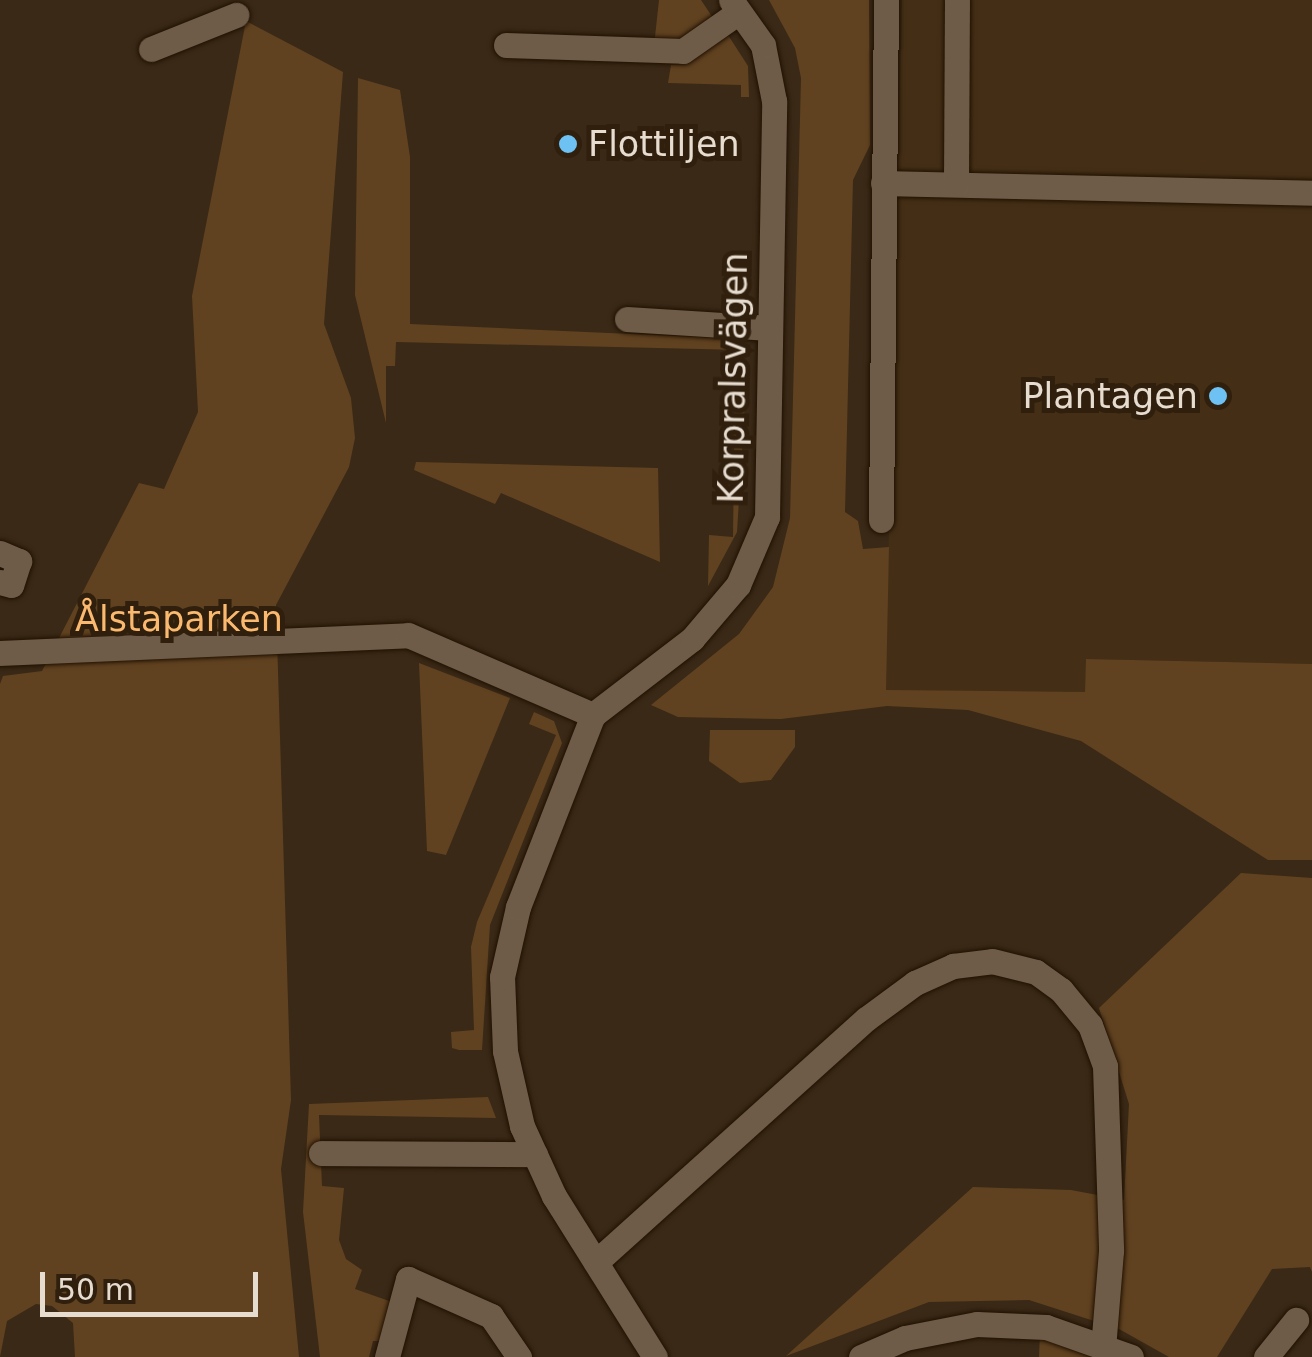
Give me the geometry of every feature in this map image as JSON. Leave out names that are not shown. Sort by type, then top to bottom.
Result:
[{"type":"street","points":[[881,520],[886,0]]},
{"type":"street","points":[[956,184],[957,0]]},
{"type":"street","points":[[506,45],[683,51],[735,6]]},
{"type":"street","name":"Korpralsvägen","points":[[593,715],[692,639],[738,585],[766,517],[772,71],[735,6]]},
{"type":"street","points":[[151,48],[236,15]]},
{"type":"street","points":[[883,183],[1312,193]]},
{"type":"street","points":[[627,319],[770,328]]},
{"type":"street","points":[[0,553],[20,561],[11,585],[0,582]]},
{"type":"street","points":[[0,653],[408,635],[593,715],[518,907],[502,977],[505,1051],[535,1154],[655,1357]]},
{"type":"street","points":[[596,1262],[866,1019],[916,983],[953,966],[992,962],[1036,972],[1061,990],[1090,1025],[1105,1066],[1111,1251],[1103,1348]]},
{"type":"street","points":[[321,1153],[535,1154]]},
{"type":"street","points":[[388,1357],[408,1279],[491,1316],[519,1357]]},
{"type":"street","points":[[1266,1357],[1296,1320]]},
{"type":"street","points":[[861,1357],[906,1338],[976,1324],[1046,1326],[1132,1357]]},
{"type":"shaded area","points":[[902,0],[1312,0],[1312,664],[1087,659],[1085,692],[885,691]]},
{"type":"green space","points":[[659,0],[701,0],[713,18],[680,46],[654,46]]},
{"type":"green space","points":[[769,0],[869,0],[870,145],[853,180],[845,512],[858,521],[863,549],[889,547],[886,690],[1085,692],[1086,659],[1312,664],[1312,860],[1268,860],[1081,741],[968,710],[887,706],[781,719],[678,717],[651,705],[739,634],[773,587],[790,518],[801,78],[795,48]]},
{"type":"green space","name":"Ålstaparken","points":[[246,21],[343,72],[324,324],[351,398],[355,438],[349,467],[276,605],[291,1100],[281,1169],[299,1357],[75,1357],[73,1323],[52,1306],[36,1304],[7,1321],[0,1357],[0,684],[3,676],[42,671],[139,483],[164,489],[198,412],[192,296]]},
{"type":"green space","points":[[728,35],[748,66],[749,97],[741,97],[741,85],[668,83],[671,65],[685,64]]},
{"type":"green space","points":[[358,78],[400,90],[410,157],[410,324],[742,339],[743,350],[396,342],[395,366],[386,366],[386,423],[355,295]]},
{"type":"green space","points":[[735,382],[746,386],[737,532],[708,586],[709,535],[733,537]]},
{"type":"green space","points":[[416,462],[658,468],[660,562],[501,493],[495,504],[414,470]]},
{"type":"green space","points":[[419,663],[510,698],[446,855],[427,851]]},
{"type":"green space","points":[[534,712],[554,721],[562,743],[490,925],[482,1050],[459,1050],[452,1048],[451,1032],[474,1030],[471,947],[477,922],[556,735],[529,724]]},
{"type":"green space","points":[[710,730],[795,730],[795,747],[771,780],[740,783],[709,761]]},
{"type":"green space","points":[[1241,873],[1312,878],[1312,1272],[1310,1267],[1272,1269],[1217,1357],[1169,1357],[1119,1329],[1029,1300],[929,1302],[786,1356],[973,1187],[1071,1190],[1124,1200],[1129,1104],[1099,1008]]},
{"type":"green space","points":[[488,1097],[496,1118],[319,1115],[322,1186],[344,1188],[339,1240],[346,1259],[362,1270],[355,1289],[392,1302],[384,1341],[373,1341],[369,1357],[320,1357],[303,1212],[309,1104]]},
{"type":"green space","points":[[1040,1333],[1115,1357],[1039,1357]]},
{"type":"place","name":"Flottiljen","points":[[568,144]]},
{"type":"place","name":"Plantagen","points":[[1218,396]]}]
